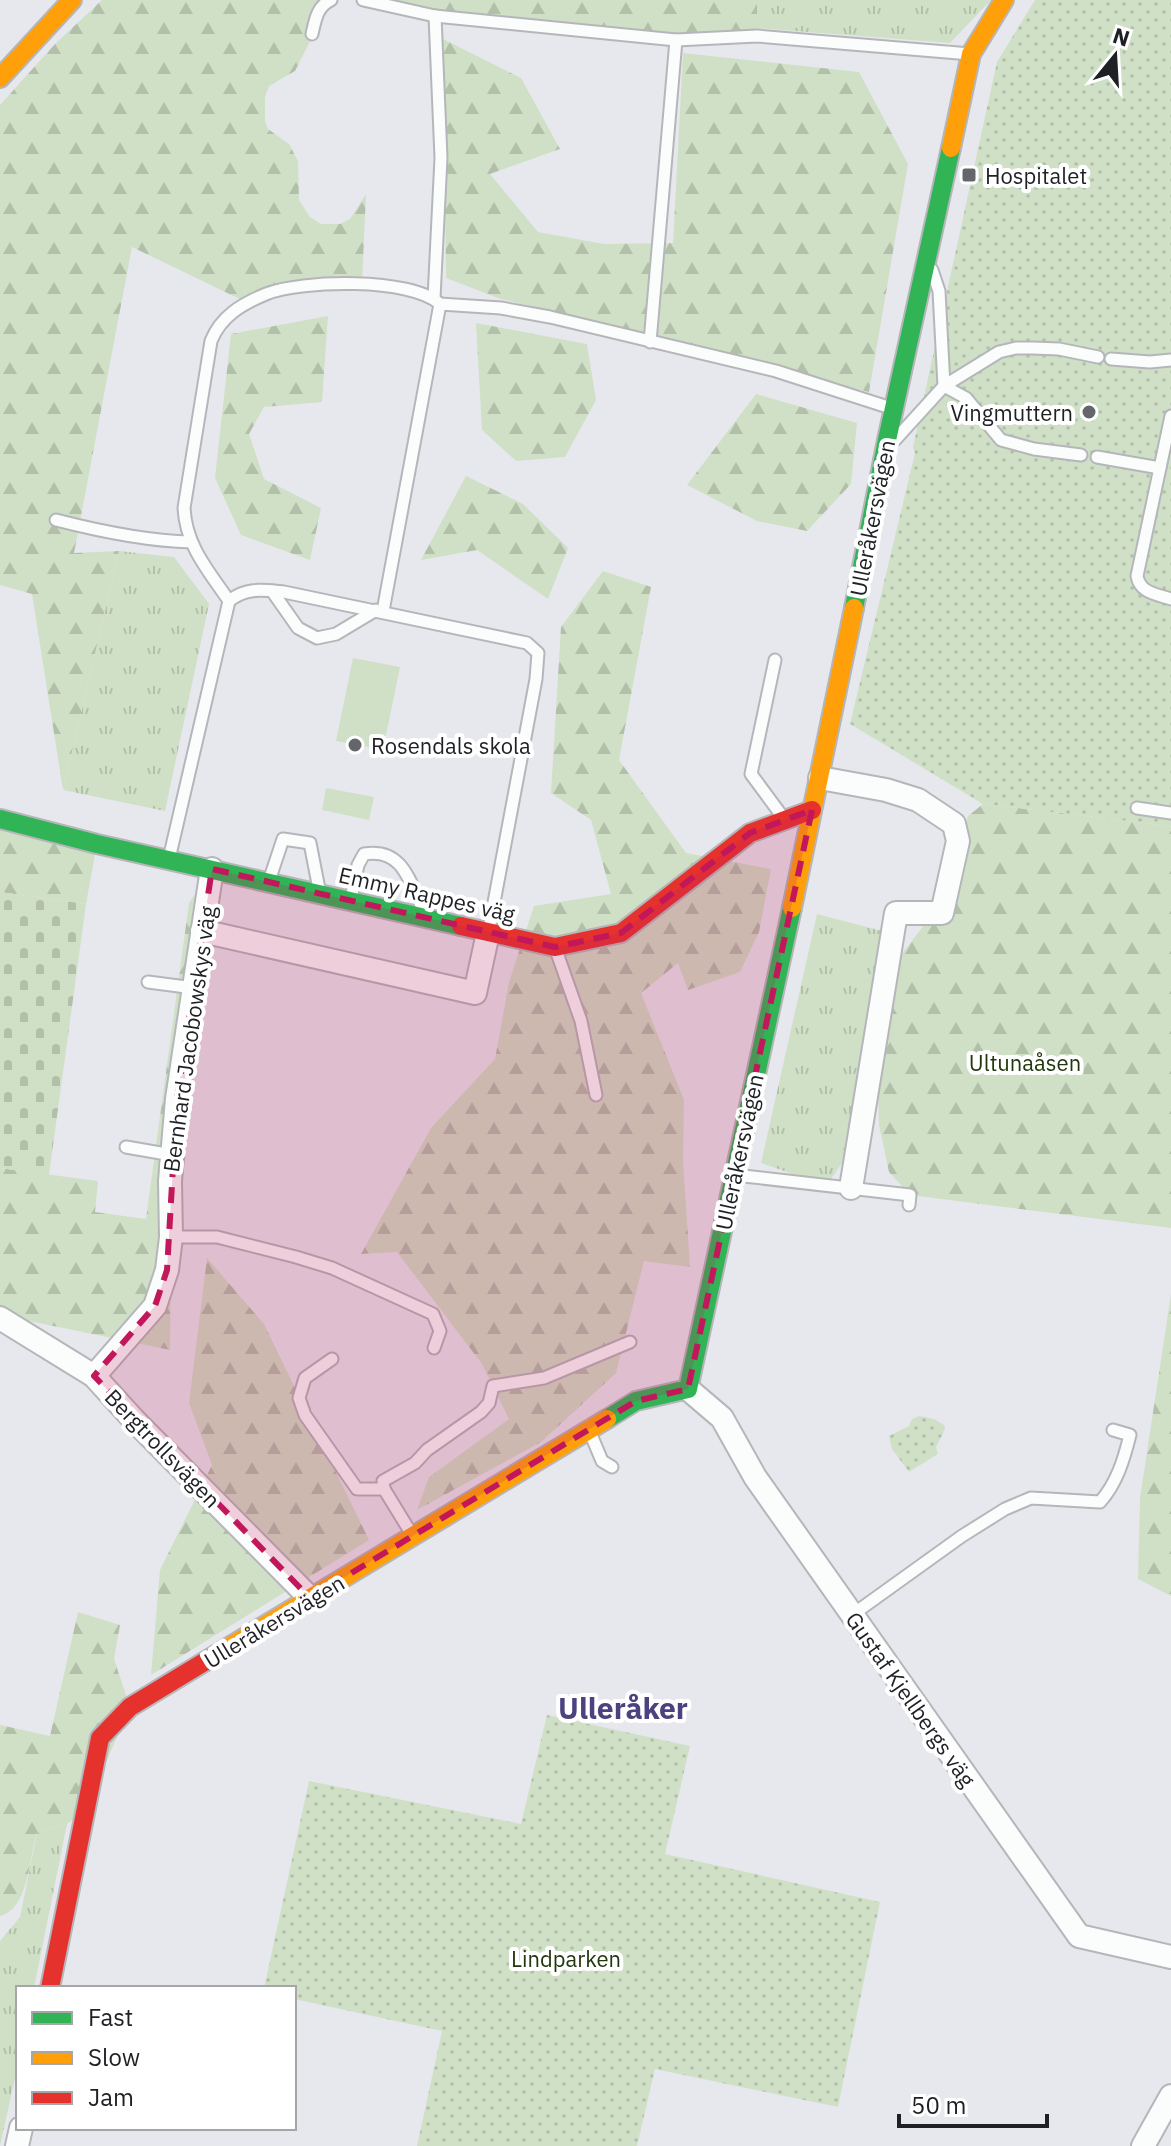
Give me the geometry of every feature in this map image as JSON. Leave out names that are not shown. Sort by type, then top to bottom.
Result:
[{"type":"street","points":[[0,78],[72,0]]},
{"type":"street","name":"Ulleråkersvägen","points":[[50,1986],[100,1738],[130,1707],[235,1650],[310,1598],[636,1401],[688,1389],[820,778],[887,440],[971,54],[1004,0]]},
{"type":"street","points":[[820,778],[886,790],[918,800],[954,824],[958,841],[942,913],[896,913],[851,1188]]},
{"type":"street","name":"Emmy Rappes väg","points":[[0,819],[97,844],[555,947],[621,933],[750,833],[812,810]]},
{"type":"street","name":"Bernhard Jacobowskys väg","points":[[94,1376],[155,1306],[167,1270],[177,1099],[212,869]]},
{"type":"street","points":[[202,931],[475,993],[488,933]]},
{"type":"street","name":"Bergtrollsvägen","points":[[0,1318],[94,1376],[310,1598]]},
{"type":"street","name":"Gustaf Kjellbergs väg","points":[[688,1389],[722,1418],[755,1477],[1079,1936],[1171,1957]]},
{"type":"street","points":[[1143,2146],[1171,2096]]},
{"type":"lane","points":[[312,34],[318,12],[331,0]]},
{"type":"lane","points":[[363,0],[435,16],[676,40],[757,36],[971,54]]},
{"type":"lane","points":[[380,611],[437,301],[441,158],[435,16]]},
{"type":"lane","points":[[650,342],[676,40]]},
{"type":"lane","points":[[927,262],[935,274],[939,291],[944,386]]},
{"type":"lane","points":[[229,601],[185,531],[184,508],[211,341],[217,325],[235,310],[269,293],[362,283],[388,284],[437,301],[501,308],[776,371],[894,410]]},
{"type":"lane","points":[[887,440],[897,441],[944,386],[999,352],[1016,348],[1059,349],[1098,357]]},
{"type":"lane","points":[[1111,359],[1171,360]]},
{"type":"lane","points":[[944,386],[966,398],[1001,440],[1034,449],[1081,455]]},
{"type":"lane","points":[[1171,416],[1164,450],[1165,466],[1137,576],[1138,585],[1144,590],[1171,599]]},
{"type":"lane","points":[[1097,457],[1165,466]]},
{"type":"lane","points":[[56,520],[153,540],[191,542]]},
{"type":"lane","points":[[272,591],[298,628],[317,638],[336,634],[380,611]]},
{"type":"lane","points":[[169,859],[229,601],[240,592],[272,591],[527,643],[538,653],[536,679],[488,933]]},
{"type":"lane","points":[[775,660],[751,774],[785,820]]},
{"type":"lane","points":[[1137,808],[1171,813]]},
{"type":"lane","points":[[269,882],[283,839],[310,843],[320,894]]},
{"type":"lane","points":[[351,901],[358,865],[364,854],[377,852],[393,856],[401,866],[427,919]]},
{"type":"lane","points":[[555,947],[581,1021],[596,1095]]},
{"type":"lane","points":[[148,982],[194,988]]},
{"type":"lane","points":[[126,1147],[172,1155]]},
{"type":"lane","points":[[734,1175],[910,1195],[909,1205]]},
{"type":"lane","points":[[171,1237],[217,1237],[332,1268],[433,1314],[440,1331],[434,1348]]},
{"type":"lane","points":[[414,1537],[384,1489],[383,1481],[415,1463],[427,1450],[481,1412],[489,1403],[493,1386],[544,1378],[630,1342]]},
{"type":"lane","points":[[332,1359],[305,1378],[299,1398],[305,1415],[357,1489],[384,1489]]},
{"type":"lane","points":[[588,1429],[602,1461],[612,1467]]},
{"type":"lane","points":[[852,1615],[1005,1509],[1031,1498],[1100,1502],[1111,1490],[1130,1435],[1113,1430]]},
{"type":"highlighted area","points":[[812,810],[688,1389],[636,1401],[310,1598],[94,1376],[155,1306],[167,1270],[177,1099],[212,869],[555,947],[621,933],[750,833]]},
{"type":"green space","points":[[102,0],[331,0],[295,71],[269,86],[265,97],[265,121],[268,129],[289,144],[298,161],[299,200],[310,217],[321,224],[340,224],[350,219],[366,194],[362,283],[300,288],[248,303],[132,247],[74,553],[119,551],[63,790],[32,594],[0,585],[0,105],[55,44]]},
{"type":"green space","points":[[363,0],[757,0],[757,36],[676,40],[435,16]]},
{"type":"green space","points":[[757,0],[991,0],[950,43],[757,28]]},
{"type":"green space","points":[[1035,0],[1171,0],[1171,826],[983,804],[850,724],[915,453],[913,447],[997,62]]},
{"type":"green space","points":[[443,39],[521,78],[560,149],[490,174],[538,232],[604,244],[673,243],[683,53],[859,72],[908,164],[869,392],[498,298],[446,278]]},
{"type":"green space","points":[[328,316],[322,402],[264,407],[249,434],[264,479],[321,508],[310,560],[241,535],[215,478],[231,334]]},
{"type":"green space","points":[[476,323],[587,344],[596,400],[565,457],[516,461],[482,430]]},
{"type":"green space","points":[[756,394],[857,423],[851,484],[807,531],[757,521],[687,485]]},
{"type":"green space","points":[[466,476],[523,504],[568,548],[548,599],[477,550],[421,560]]},
{"type":"green space","points":[[119,551],[174,557],[209,604],[165,811],[63,790]]},
{"type":"green space","points":[[603,571],[651,587],[619,760],[686,853],[771,869],[759,932],[740,972],[688,990],[678,963],[641,993],[684,1100],[683,1160],[690,1267],[644,1261],[616,1373],[541,1442],[417,1510],[429,1477],[509,1419],[482,1364],[397,1252],[361,1254],[431,1128],[495,1059],[509,982],[534,906],[611,894],[591,820],[551,793],[561,627]]},
{"type":"green space","points":[[353,658],[400,667],[383,750],[336,741]]},
{"type":"green space","points":[[326,788],[374,797],[369,820],[322,810]]},
{"type":"green space","name":"Ultunaåsen","points":[[983,804],[1171,826],[1171,1228],[910,1195],[889,1172],[879,1125],[877,1058],[895,963],[947,895],[968,816]]},
{"type":"green space","points":[[0,819],[97,844],[86,904],[0,892]]},
{"type":"green space","points":[[212,869],[171,1237],[170,1350],[0,1315],[0,1168],[98,1181],[95,1212],[146,1219],[189,903]]},
{"type":"green space","points":[[0,892],[86,904],[49,1175],[0,1168]]},
{"type":"green space","points":[[817,914],[886,932],[849,1153],[826,1186],[761,1163]]},
{"type":"green space","points":[[207,1258],[264,1324],[369,1540],[151,1675],[160,1570],[212,1465],[189,1403]]},
{"type":"green space","points":[[1171,1294],[1171,1596],[1138,1579],[1140,1498]]},
{"type":"green space","points":[[919,1416],[934,1419],[945,1429],[936,1447],[938,1454],[909,1472],[892,1449],[889,1436],[909,1426],[912,1419]]},
{"type":"green space","points":[[78,1612],[120,1625],[114,1659],[130,1707],[85,1811],[67,1824],[37,1833],[22,1893],[17,1904],[0,1916],[0,1725],[50,1736]]},
{"type":"green space","name":"Lindparken","points":[[547,1715],[690,1746],[665,1854],[880,1902],[838,2107],[655,2069],[637,2146],[417,2146],[442,2031],[296,1999],[296,1986],[264,1986],[309,1781],[521,1824]]},
{"type":"green space","points":[[67,1824],[34,1986],[16,1986],[16,2074],[0,2146],[0,1941],[20,1917],[37,1833]]},
{"type":"traffic: fast","points":[[854,608],[951,148]]},
{"type":"traffic: fast","points":[[0,819],[97,844],[461,926]]},
{"type":"traffic: fast","points":[[607,1419],[636,1401],[688,1389],[792,908]]},
{"type":"traffic: slow","points":[[0,78],[72,0]]},
{"type":"traffic: slow","points":[[951,148],[971,54],[1004,0]]},
{"type":"traffic: slow","points":[[792,908],[854,608]]},
{"type":"traffic: slow","points":[[219,1653],[607,1419]]},
{"type":"traffic: jam","points":[[461,926],[555,947],[621,933],[750,833],[812,810]]},
{"type":"traffic: jam","points":[[50,1986],[100,1738],[130,1707],[219,1653]]},
{"type":"place","name":"Hospitalet","points":[[969,175]]},
{"type":"place","name":"Vingmuttern","points":[[1089,412]]},
{"type":"place","name":"Rosendals skola","points":[[355,745]]},
{"type":"district","name":"Ulleråker","points":[[623,1707]]}]
